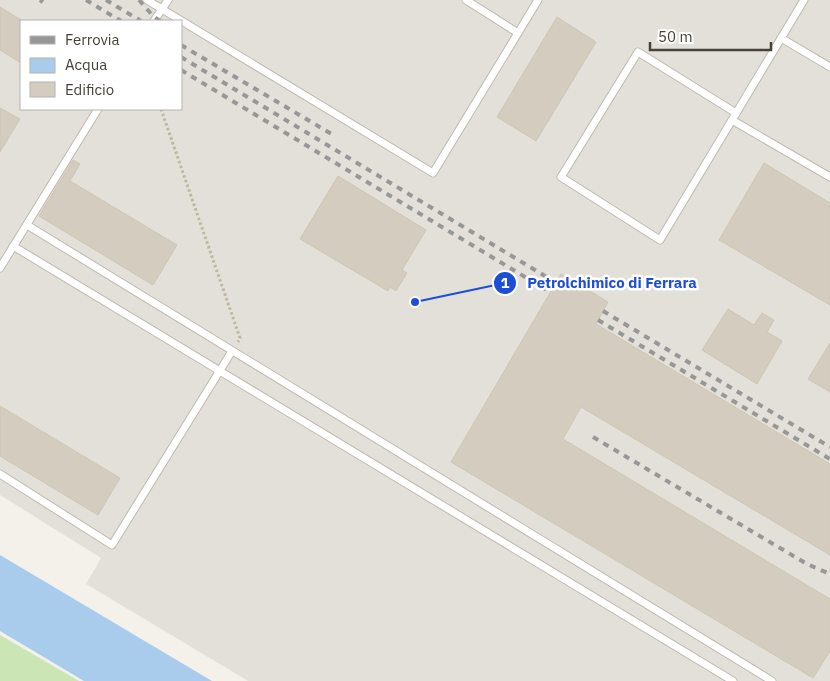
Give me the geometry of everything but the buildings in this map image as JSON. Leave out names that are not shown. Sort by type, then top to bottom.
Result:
[{"type":"lane","points":[[147,0],[179,20]]},
{"type":"lane","points":[[155,20],[168,0]]},
{"type":"lane","points":[[466,0],[518,33]]},
{"type":"lane","points":[[182,22],[433,173],[538,0]]},
{"type":"lane","points":[[804,0],[734,116],[660,240],[561,177],[638,52],[734,116],[830,177]]},
{"type":"lane","points":[[781,38],[830,67]]},
{"type":"lane","points":[[0,268],[97,110]]},
{"type":"lane","points":[[27,225],[772,681]]},
{"type":"lane","points":[[13,246],[733,681]]},
{"type":"lane","points":[[0,474],[112,545],[232,350]]},
{"type":"path","points":[[161,110],[240,338],[232,350]]},
{"type":"shaded area","points":[[0,0],[830,0],[830,681],[248,681],[86,584],[101,558],[0,495]]},
{"type":"green space","points":[[0,635],[79,681],[0,681]]},
{"type":"water","points":[[0,555],[212,681],[84,681],[0,631]]},
{"type":"railway","points":[[86,0],[119,20]]},
{"type":"railway","points":[[106,0],[139,20]]},
{"type":"railway","points":[[139,0],[159,20]]},
{"type":"railway","points":[[182,46],[335,136]]},
{"type":"railway","points":[[182,58],[555,282]]},
{"type":"railway","points":[[182,71],[550,292]]},
{"type":"railway","points":[[603,311],[830,447]]},
{"type":"railway","points":[[598,320],[830,459]]},
{"type":"railway","points":[[593,437],[807,564],[830,574]]},
{"type":"place","name":"Petrolchimico di Ferrara","points":[[415,302]]}]
